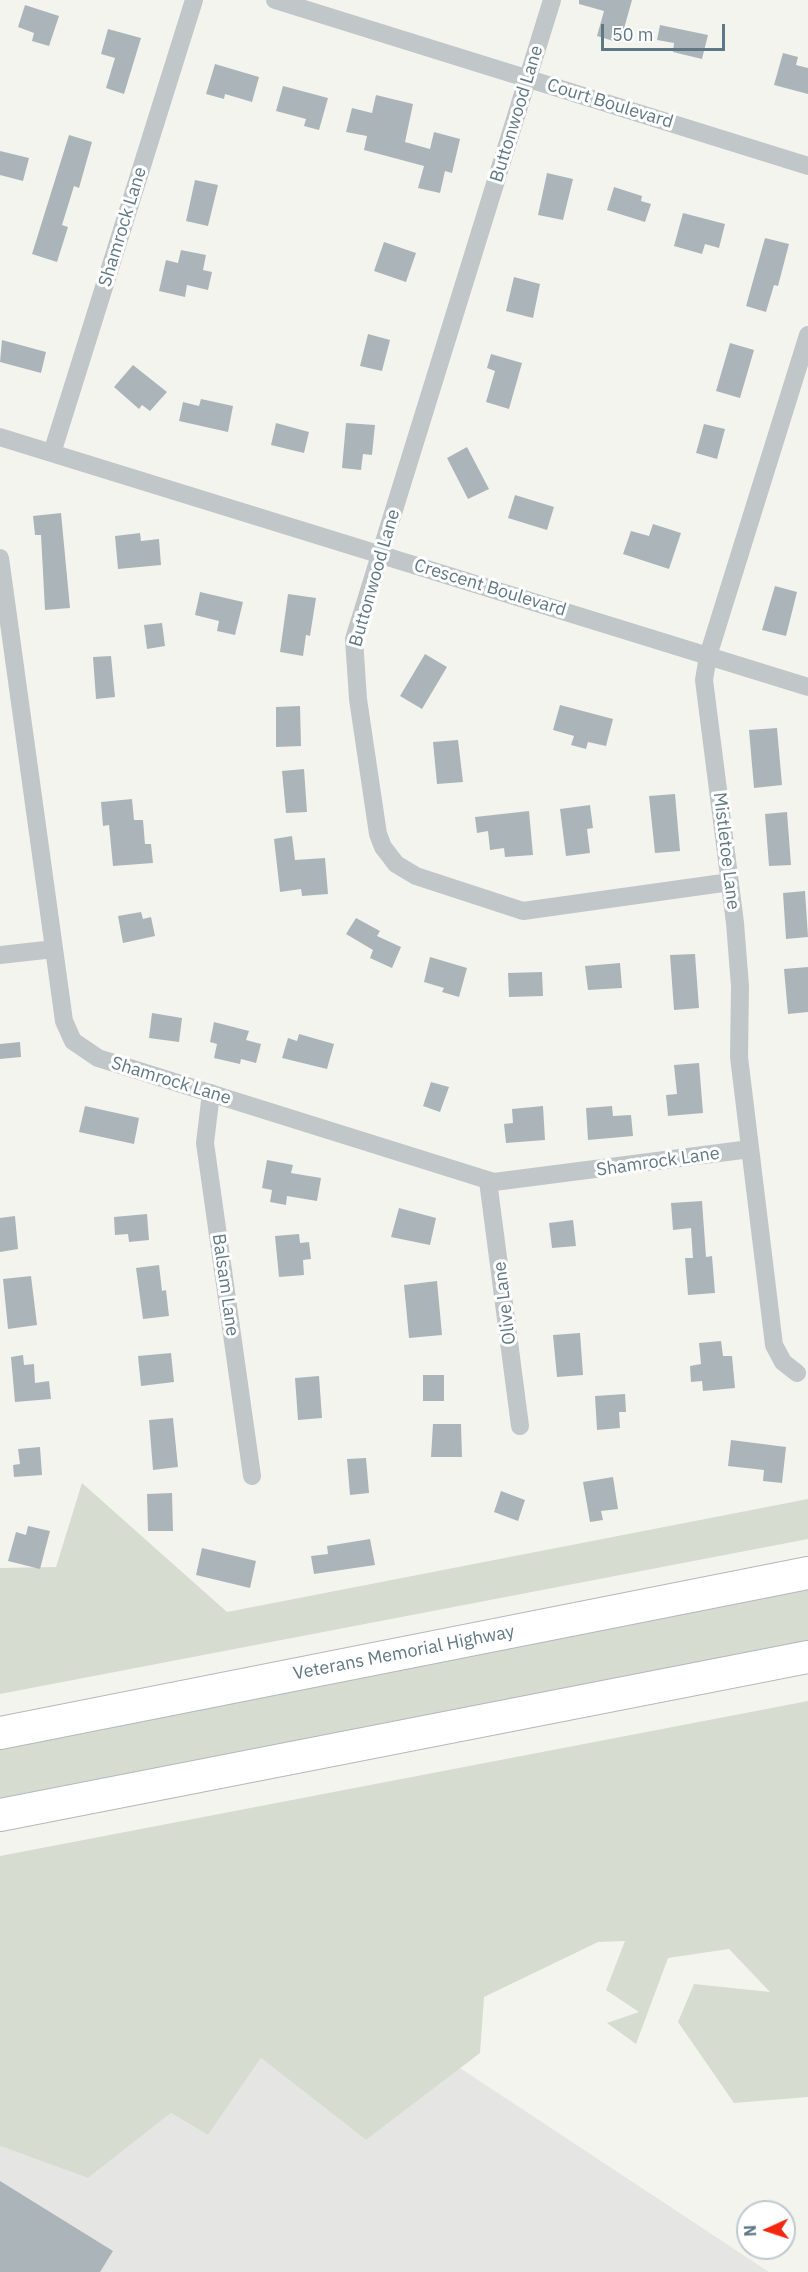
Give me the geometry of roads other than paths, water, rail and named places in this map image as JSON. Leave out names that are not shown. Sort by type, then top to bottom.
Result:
[{"type":"highway","name":"Veterans Memorial Highway","points":[[0,1733],[808,1573]]},
{"type":"highway","points":[[0,1815],[808,1657]]},
{"type":"street","name":"Shamrock Lane","points":[[52,453],[194,0]]},
{"type":"street","name":"Court Boulevard","points":[[275,0],[808,166]]},
{"type":"street","name":"Buttonwood Lane","points":[[552,0],[380,554],[353,651],[378,834],[383,847],[396,864],[416,876],[523,911],[730,882]]},
{"type":"street","name":"Mistletoe Lane","points":[[797,1373],[783,1362],[774,1345],[739,1057],[740,986],[730,882],[704,680],[708,656],[808,335]]},
{"type":"street","name":"Crescent Boulevard","points":[[0,437],[808,687]]},
{"type":"street","name":"Shamrock Lane","points":[[0,558],[64,1021],[73,1041],[98,1058],[488,1181],[510,1182],[750,1149]]},
{"type":"street","points":[[0,955],[54,949]]},
{"type":"street","name":"Balsam Lane","points":[[211,1093],[205,1143],[252,1476]]},
{"type":"street","name":"Olive Lane","points":[[488,1181],[520,1426]]}]
